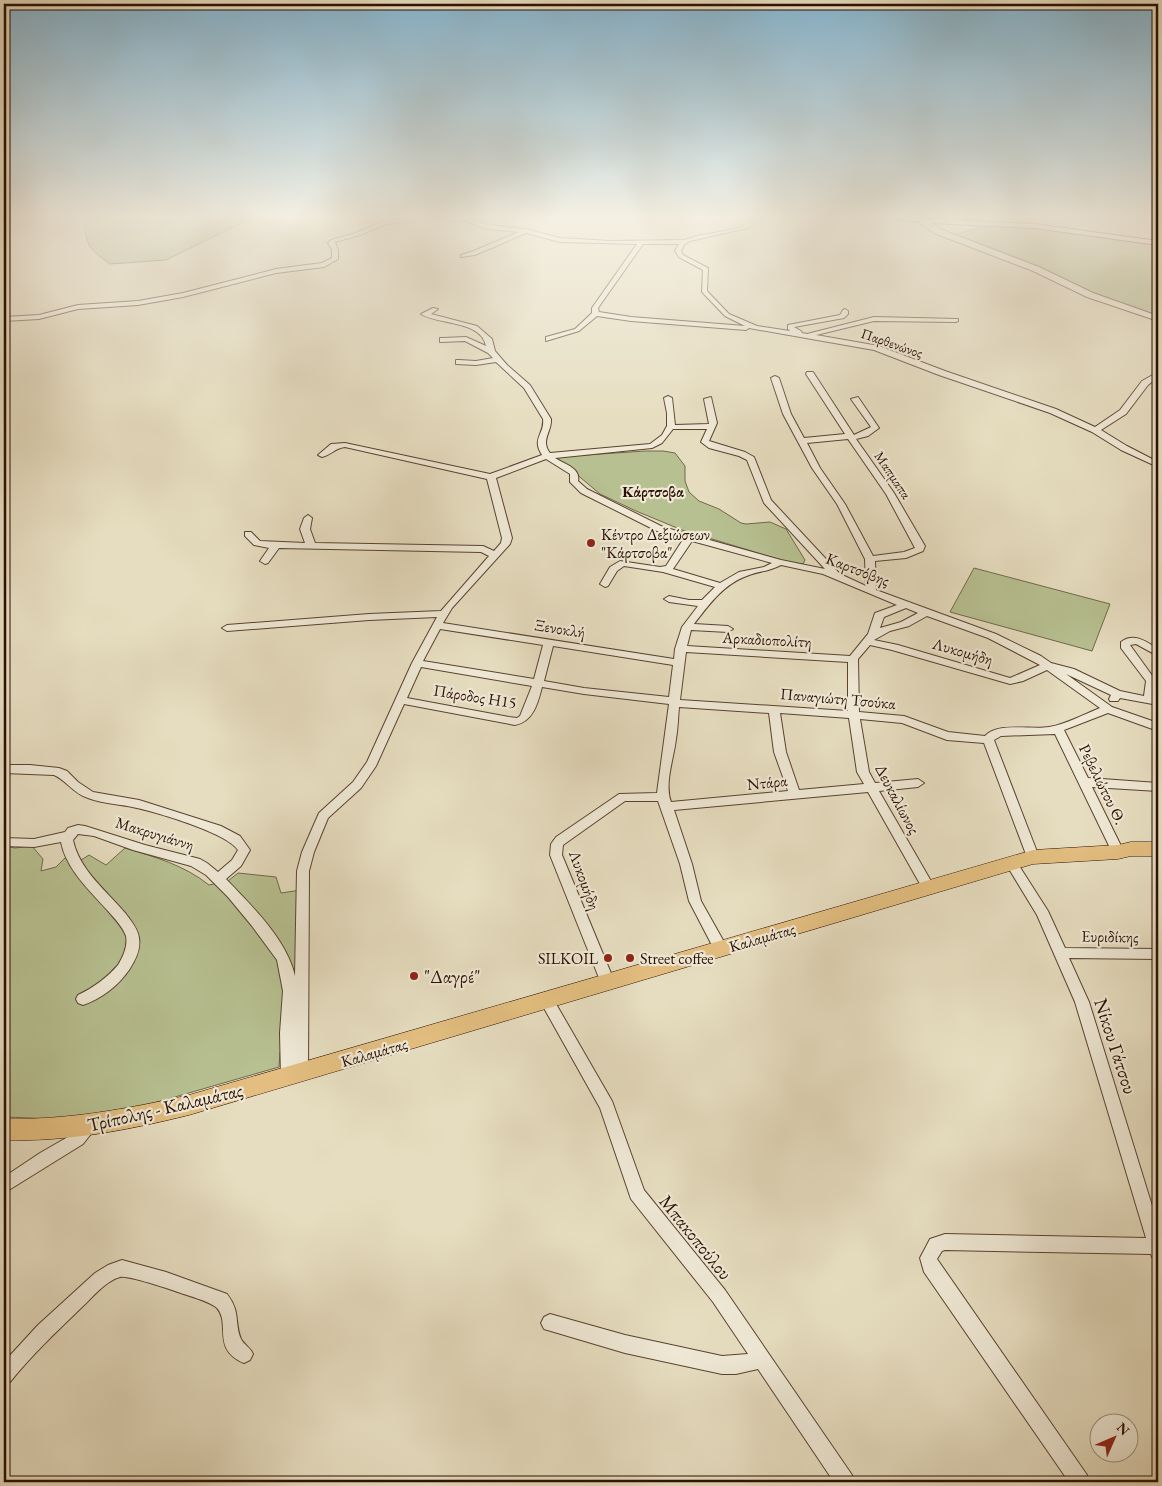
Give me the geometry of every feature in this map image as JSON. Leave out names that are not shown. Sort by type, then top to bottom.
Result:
[{"type":"main road","name":"Καλαμάτας","points":[[294,1075],[1033,858],[1118,852],[1131,849],[1158,849]]},
{"type":"main road","name":"Καλαμάτας","points":[[1118,852],[1134,857],[1158,857]]},
{"type":"main road","name":"Τρίπολης - Καλαμάτας","points":[[4,1130],[54,1129],[118,1121],[188,1105],[294,1075]]},
{"type":"street","points":[[4,319],[45,316],[78,307],[146,302],[215,286]]},
{"type":"street","points":[[596,314],[595,308],[610,286]]},
{"type":"street","name":"Παρθενώνος","points":[[703,286],[706,294],[727,315],[755,328],[876,348],[947,375],[1050,410],[1095,430],[1124,448],[1158,465]]},
{"type":"street","points":[[1073,286],[1095,297],[1158,319]]},
{"type":"street","points":[[435,309],[424,314],[475,327],[489,340],[491,351]]},
{"type":"street","points":[[798,334],[799,331],[793,330],[790,326],[842,317],[845,315],[844,311]]},
{"type":"street","points":[[550,339],[577,330],[596,314],[631,319],[755,328]]},
{"type":"street","points":[[808,336],[874,319],[956,320]]},
{"type":"street","points":[[443,340],[466,339],[491,351],[512,375],[527,387],[533,400],[547,419],[548,423],[541,439],[541,448],[546,456]]},
{"type":"street","points":[[459,362],[476,364],[498,359]]},
{"type":"street","name":"Μαπμαπα","points":[[810,374],[829,407],[890,493],[920,548],[918,551],[906,555],[870,559]]},
{"type":"street","points":[[1095,430],[1123,412],[1145,383],[1158,374]]},
{"type":"street","points":[[775,378],[787,414],[816,468],[841,504],[870,559],[871,592]]},
{"type":"street","points":[[322,455],[334,446],[345,445],[491,477],[546,456],[648,447],[665,438],[672,427],[668,398]]},
{"type":"street","points":[[708,399],[712,415],[711,426],[705,442],[712,446],[742,454],[751,459],[767,502],[836,575]]},
{"type":"street","points":[[802,441],[851,437],[865,434],[875,428],[855,399]]},
{"type":"street","points":[[672,427],[711,426]]},
{"type":"street","name":"Καρτσόβης","points":[[546,456],[573,472],[575,476],[574,482],[584,491],[650,526],[780,562],[836,575],[871,592],[992,636],[1033,656],[1108,709],[1158,727]]},
{"type":"street","points":[[294,1075],[303,871],[308,852],[319,824],[328,809],[353,789],[372,763],[417,663],[444,614],[505,544],[507,538],[491,477]]},
{"type":"street","points":[[308,518],[305,529],[311,546]]},
{"type":"street","points":[[248,534],[258,543],[276,545],[483,549],[496,555]]},
{"type":"street","points":[[665,570],[673,565],[689,538]]},
{"type":"street","points":[[265,561],[276,545]]},
{"type":"street","points":[[721,949],[695,900],[681,848],[664,802],[664,777],[670,746],[680,649],[687,627],[704,603],[721,586],[742,574],[767,569],[780,562]]},
{"type":"street","points":[[605,584],[613,569],[622,563],[665,570],[721,586]]},
{"type":"street","points":[[669,599],[704,603]]},
{"type":"street","points":[[683,602],[689,610],[685,623],[687,627]]},
{"type":"street","points":[[870,639],[879,615],[907,605]]},
{"type":"street","points":[[853,659],[870,639],[886,629],[905,624],[927,612]]},
{"type":"street","points":[[227,628],[369,616],[444,614]]},
{"type":"street","name":"Ξενοκλή","points":[[437,625],[678,663]]},
{"type":"street","points":[[687,627],[728,628]]},
{"type":"street","name":"Λυκομήδη","points":[[870,639],[1010,681],[1019,680],[1048,666]]},
{"type":"street","points":[[1048,666],[1063,669],[1117,694],[1154,702],[1151,681],[1125,644],[1129,641],[1138,641],[1158,653]]},
{"type":"street","name":"Πάροδος Η15","points":[[400,700],[515,722],[523,719],[538,683],[549,642]]},
{"type":"street","name":"Αρκαδιοπολίτη","points":[[680,649],[853,659]]},
{"type":"street","name":"Δευκαλίωνος","points":[[853,659],[854,714],[863,772],[929,888]]},
{"type":"street","name":"Παναγιώτη Τσούκα","points":[[417,663],[584,692],[675,702],[854,714],[904,720],[947,736],[988,740],[992,735],[999,732],[1051,731],[1108,709]]},
{"type":"street","points":[[1108,709],[1117,694]]},
{"type":"street","points":[[774,709],[780,752],[795,795]]},
{"type":"street","name":"Ρεβελιώτου Θ.","points":[[1058,729],[1118,852]]},
{"type":"street","points":[[988,740],[1033,858]]},
{"type":"street","points":[[4,769],[30,769],[62,774],[74,785],[90,795],[139,804],[229,835],[238,841],[244,850],[241,859],[235,866],[218,878]]},
{"type":"street","points":[[1083,782],[1158,787]]},
{"type":"street","name":"Ντάρα","points":[[664,802],[795,795],[918,783]]},
{"type":"street","name":"Λυκομήδη","points":[[608,983],[556,855],[557,844],[569,833],[623,797],[664,802]]},
{"type":"street","name":"Μακρυγιάννη","points":[[4,842],[34,843],[68,836],[77,829],[95,832],[138,847],[196,863],[218,878],[283,958],[290,986],[287,1030],[294,1075]]},
{"type":"street","points":[[68,836],[67,849],[71,857],[100,895],[125,920],[132,935],[132,952],[122,970],[101,989],[83,999]]},
{"type":"street","name":"Νίκου Γάτσου","points":[[1012,864],[1038,906],[1082,1002],[1158,1248]]},
{"type":"street","name":"Ευριδίκης","points":[[1061,953],[1158,954]]},
{"type":"street","name":"Μπακοπούλου","points":[[546,1001],[607,1106],[636,1194],[709,1283],[845,1482]]},
{"type":"street","points":[[4,1186],[45,1158],[78,1139],[90,1125]]},
{"type":"street","points":[[1080,1482],[930,1266],[928,1258],[936,1245],[945,1242],[1158,1248]]},
{"type":"street","points":[[4,1376],[36,1338],[101,1279],[122,1268],[166,1280],[221,1300],[228,1306],[230,1311],[232,1341],[244,1354]]},
{"type":"street","points":[[550,1323],[625,1344],[722,1365],[736,1365],[763,1360]]},
{"type":"green space","points":[[1074,286],[1158,286],[1158,317]]},
{"type":"green space","points":[[645,451],[675,453],[685,466],[685,481],[689,492],[699,501],[719,509],[741,523],[770,522],[786,529],[805,560],[803,564],[788,562],[682,530],[636,511],[600,494],[556,457]]},
{"type":"green space","points":[[974,568],[1110,604],[1092,651],[950,612]]},
{"type":"green space","points":[[4,846],[15,848],[32,846],[43,859],[41,871],[56,867],[67,856],[73,865],[89,855],[106,865],[125,848],[158,858],[179,867],[209,885],[228,881],[238,873],[276,877],[281,893],[301,890],[297,1041],[280,1052],[279,1067],[147,1105],[59,1119],[4,1117]]},
{"type":"place","name":"Κέντρο Δεξιώσεων \"Κάρτσοβα\"","points":[[591,543]]},
{"type":"place","name":"SILKOIL","points":[[608,958]]},
{"type":"place","name":"Street coffee","points":[[630,958]]},
{"type":"place","name":"\"Δαγρέ\"","points":[[414,976]]},
{"type":"district","name":"Κάρτσοβα","points":[[653,492]]}]
